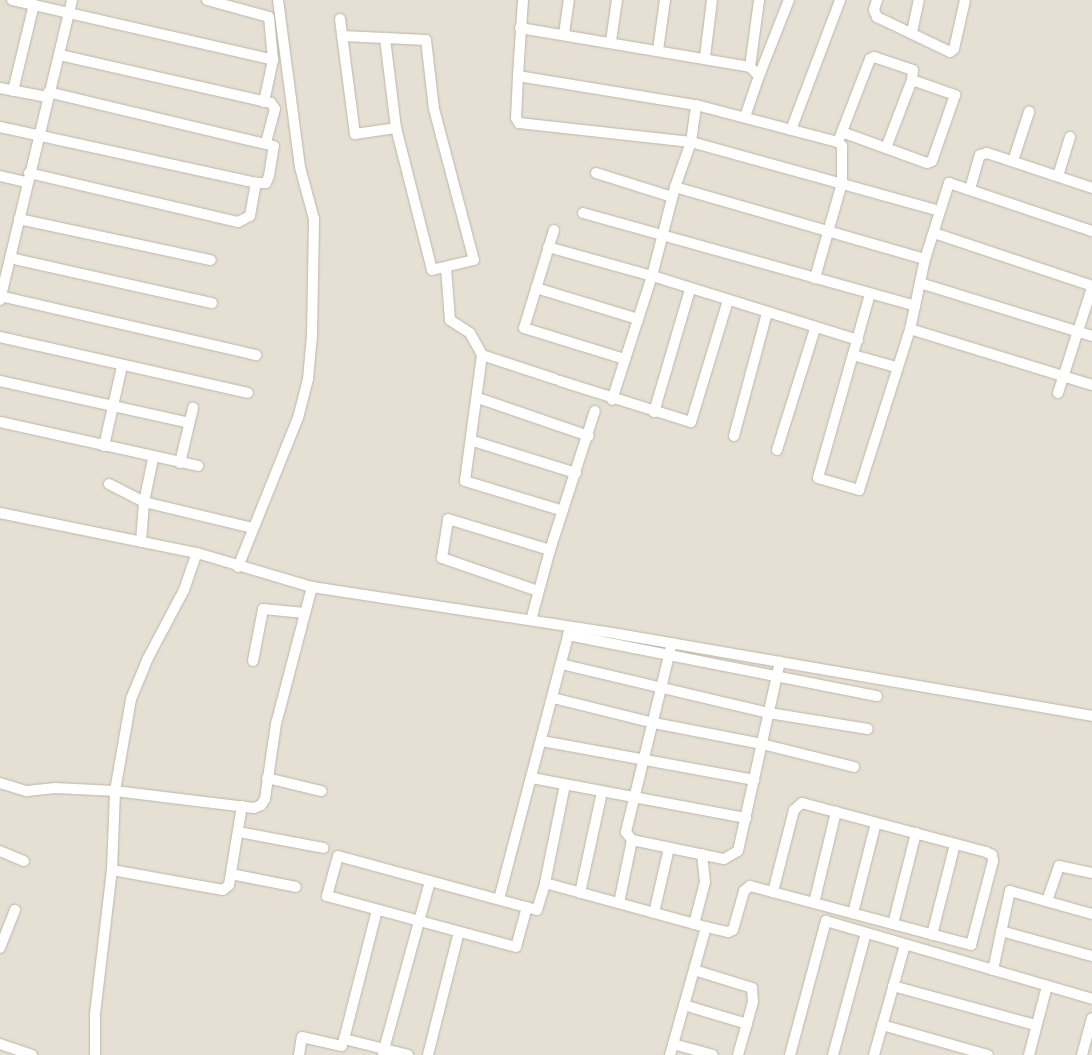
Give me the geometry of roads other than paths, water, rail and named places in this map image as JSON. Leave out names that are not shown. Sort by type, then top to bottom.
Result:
[{"type":"street","points":[[12,0],[273,60]]},
{"type":"street","points":[[72,0],[0,298],[256,355]]},
{"type":"street","points":[[206,0],[228,3],[269,17],[273,60],[264,102]]},
{"type":"street","points":[[238,567],[252,528],[282,460],[306,386],[315,281],[314,219],[300,167],[278,0]]},
{"type":"street","points":[[524,0],[520,28],[516,118],[519,123],[691,142],[939,211]]},
{"type":"street","points":[[564,34],[569,0]]},
{"type":"street","points":[[611,41],[617,0]]},
{"type":"street","points":[[658,50],[664,0]]},
{"type":"street","points":[[705,57],[712,0]]},
{"type":"street","points":[[750,67],[759,0]]},
{"type":"street","points":[[745,117],[789,0]]},
{"type":"street","points":[[791,130],[840,0]]},
{"type":"street","points":[[876,0],[874,10],[877,17],[912,32],[947,52],[952,51],[965,0]]},
{"type":"street","points":[[912,32],[919,0]]},
{"type":"street","points":[[13,91],[34,4]]},
{"type":"street","points":[[340,19],[355,134],[396,128]]},
{"type":"street","points":[[520,28],[705,57],[750,67],[759,76]]},
{"type":"street","points":[[342,36],[385,38],[426,40],[434,109],[474,260],[432,270],[396,128],[385,38]]},
{"type":"street","points":[[60,54],[275,104],[266,143]]},
{"type":"street","points":[[838,142],[870,59],[874,57],[912,70],[912,80],[886,148]]},
{"type":"street","points":[[518,76],[696,106],[838,142],[842,146],[842,183],[815,278]]},
{"type":"street","points":[[842,132],[927,163],[932,161],[954,96],[912,80]]},
{"type":"street","points":[[0,88],[48,95],[266,143],[274,146],[275,149],[266,183],[256,183],[39,133],[0,127]]},
{"type":"street","points":[[612,400],[652,276],[674,192],[691,142],[696,106]]},
{"type":"street","points":[[1013,161],[1029,112]]},
{"type":"street","points":[[1058,176],[1070,138]]},
{"type":"street","points":[[970,189],[983,153],[1013,161],[1092,188]]},
{"type":"street","points":[[596,173],[925,258]]},
{"type":"street","points":[[0,176],[28,178],[238,222],[250,216],[256,183]]},
{"type":"street","points":[[870,294],[818,478],[859,490],[896,367],[910,329],[925,258],[949,183],[1092,230]]},
{"type":"street","points":[[583,214],[915,306]]},
{"type":"street","points":[[19,219],[211,260]]},
{"type":"street","points":[[554,230],[524,328],[625,359]]},
{"type":"street","points":[[934,233],[1092,287],[1058,393]]},
{"type":"street","points":[[548,247],[652,276],[690,290],[728,300],[815,329],[858,340]]},
{"type":"street","points":[[10,258],[212,303]]},
{"type":"street","points":[[446,268],[450,320],[470,334],[482,355],[473,441],[465,481],[563,511]]},
{"type":"street","points":[[920,282],[1092,336]]},
{"type":"street","points":[[536,288],[638,319]]},
{"type":"street","points":[[654,412],[690,290]]},
{"type":"street","points":[[482,355],[612,400],[692,422],[728,300]]},
{"type":"street","points":[[734,436],[767,313]]},
{"type":"street","points":[[777,450],[815,329]]},
{"type":"street","points":[[910,329],[1092,385]]},
{"type":"street","points":[[0,337],[122,366],[248,392]]},
{"type":"street","points":[[853,355],[896,367]]},
{"type":"street","points":[[104,446],[122,366]]},
{"type":"street","points":[[0,381],[189,423]]},
{"type":"street","points":[[478,398],[589,436]]},
{"type":"street","points":[[180,463],[193,408]]},
{"type":"street","points":[[531,620],[550,550],[589,436],[595,411]]},
{"type":"street","points":[[0,422],[153,458],[198,466]]},
{"type":"street","points":[[473,441],[576,473]]},
{"type":"street","points":[[141,542],[144,502],[153,458]]},
{"type":"street","points":[[110,484],[144,502],[252,528]]},
{"type":"street","points":[[0,513],[197,553],[238,567],[312,587],[531,620],[669,656],[877,696]]},
{"type":"street","points":[[538,591],[442,558],[448,519],[550,550]]},
{"type":"street","points":[[95,1055],[95,1014],[112,870],[115,791],[131,699],[138,678],[184,590],[197,553]]},
{"type":"street","points":[[0,784],[27,791],[55,788],[115,791],[254,808],[261,805],[265,799],[276,724],[312,587]]},
{"type":"street","points":[[254,661],[263,609],[305,613]]},
{"type":"street","points":[[569,631],[672,643],[1092,716]]},
{"type":"street","points":[[498,900],[542,741],[569,631]]},
{"type":"street","points":[[619,904],[632,840],[626,826],[646,761],[672,643]]},
{"type":"street","points":[[632,840],[724,859],[735,855],[738,851],[746,818],[780,662]]},
{"type":"street","points":[[561,664],[662,686],[769,713],[868,729]]},
{"type":"street","points":[[553,698],[654,723],[762,744],[854,767]]},
{"type":"street","points":[[542,741],[754,780]]},
{"type":"street","points":[[267,778],[321,791]]},
{"type":"street","points":[[532,778],[634,799],[746,818]]},
{"type":"street","points":[[527,907],[516,948],[327,896],[338,856],[498,900],[527,907],[537,910],[545,883],[566,785]]},
{"type":"street","points":[[580,893],[602,792]]},
{"type":"street","points":[[545,883],[726,932],[733,930],[746,887],[773,892],[972,945],[991,871],[992,855],[836,812],[798,804],[773,892]]},
{"type":"street","points":[[112,870],[216,891],[229,885],[242,806]]},
{"type":"street","points":[[814,903],[836,812]]},
{"type":"street","points":[[852,913],[876,823]]},
{"type":"street","points":[[239,832],[324,848]]},
{"type":"street","points":[[893,924],[916,834]]},
{"type":"street","points":[[932,934],[955,844]]},
{"type":"street","points":[[654,913],[669,848]]},
{"type":"street","points":[[0,851],[24,861]]},
{"type":"street","points":[[694,924],[705,882],[702,854]]},
{"type":"street","points":[[1047,901],[1060,866],[1092,873]]},
{"type":"street","points":[[231,874],[296,886]]},
{"type":"street","points":[[383,1052],[430,881]]},
{"type":"street","points":[[993,970],[1010,891],[1092,914]]},
{"type":"street","points":[[0,948],[15,910]]},
{"type":"street","points":[[342,1047],[377,910]]},
{"type":"street","points":[[790,1055],[826,921],[1092,999]]},
{"type":"street","points":[[670,1055],[706,927]]},
{"type":"street","points":[[1001,931],[1092,956]]},
{"type":"street","points":[[428,1055],[459,932]]},
{"type":"street","points":[[832,1055],[866,933]]},
{"type":"street","points":[[874,1055],[905,945]]},
{"type":"street","points":[[694,970],[752,988],[753,1002],[738,1055]]},
{"type":"street","points":[[893,986],[1036,1025]]},
{"type":"street","points":[[1028,1055],[1047,986]]},
{"type":"street","points":[[684,1005],[747,1024]]},
{"type":"street","points":[[1082,1055],[1092,1018]]},
{"type":"street","points":[[882,1025],[988,1055]]},
{"type":"street","points":[[298,1055],[302,1038],[342,1047],[408,1055]]},
{"type":"street","points":[[0,1044],[32,1055]]},
{"type":"street","points":[[674,1044],[713,1055]]}]
